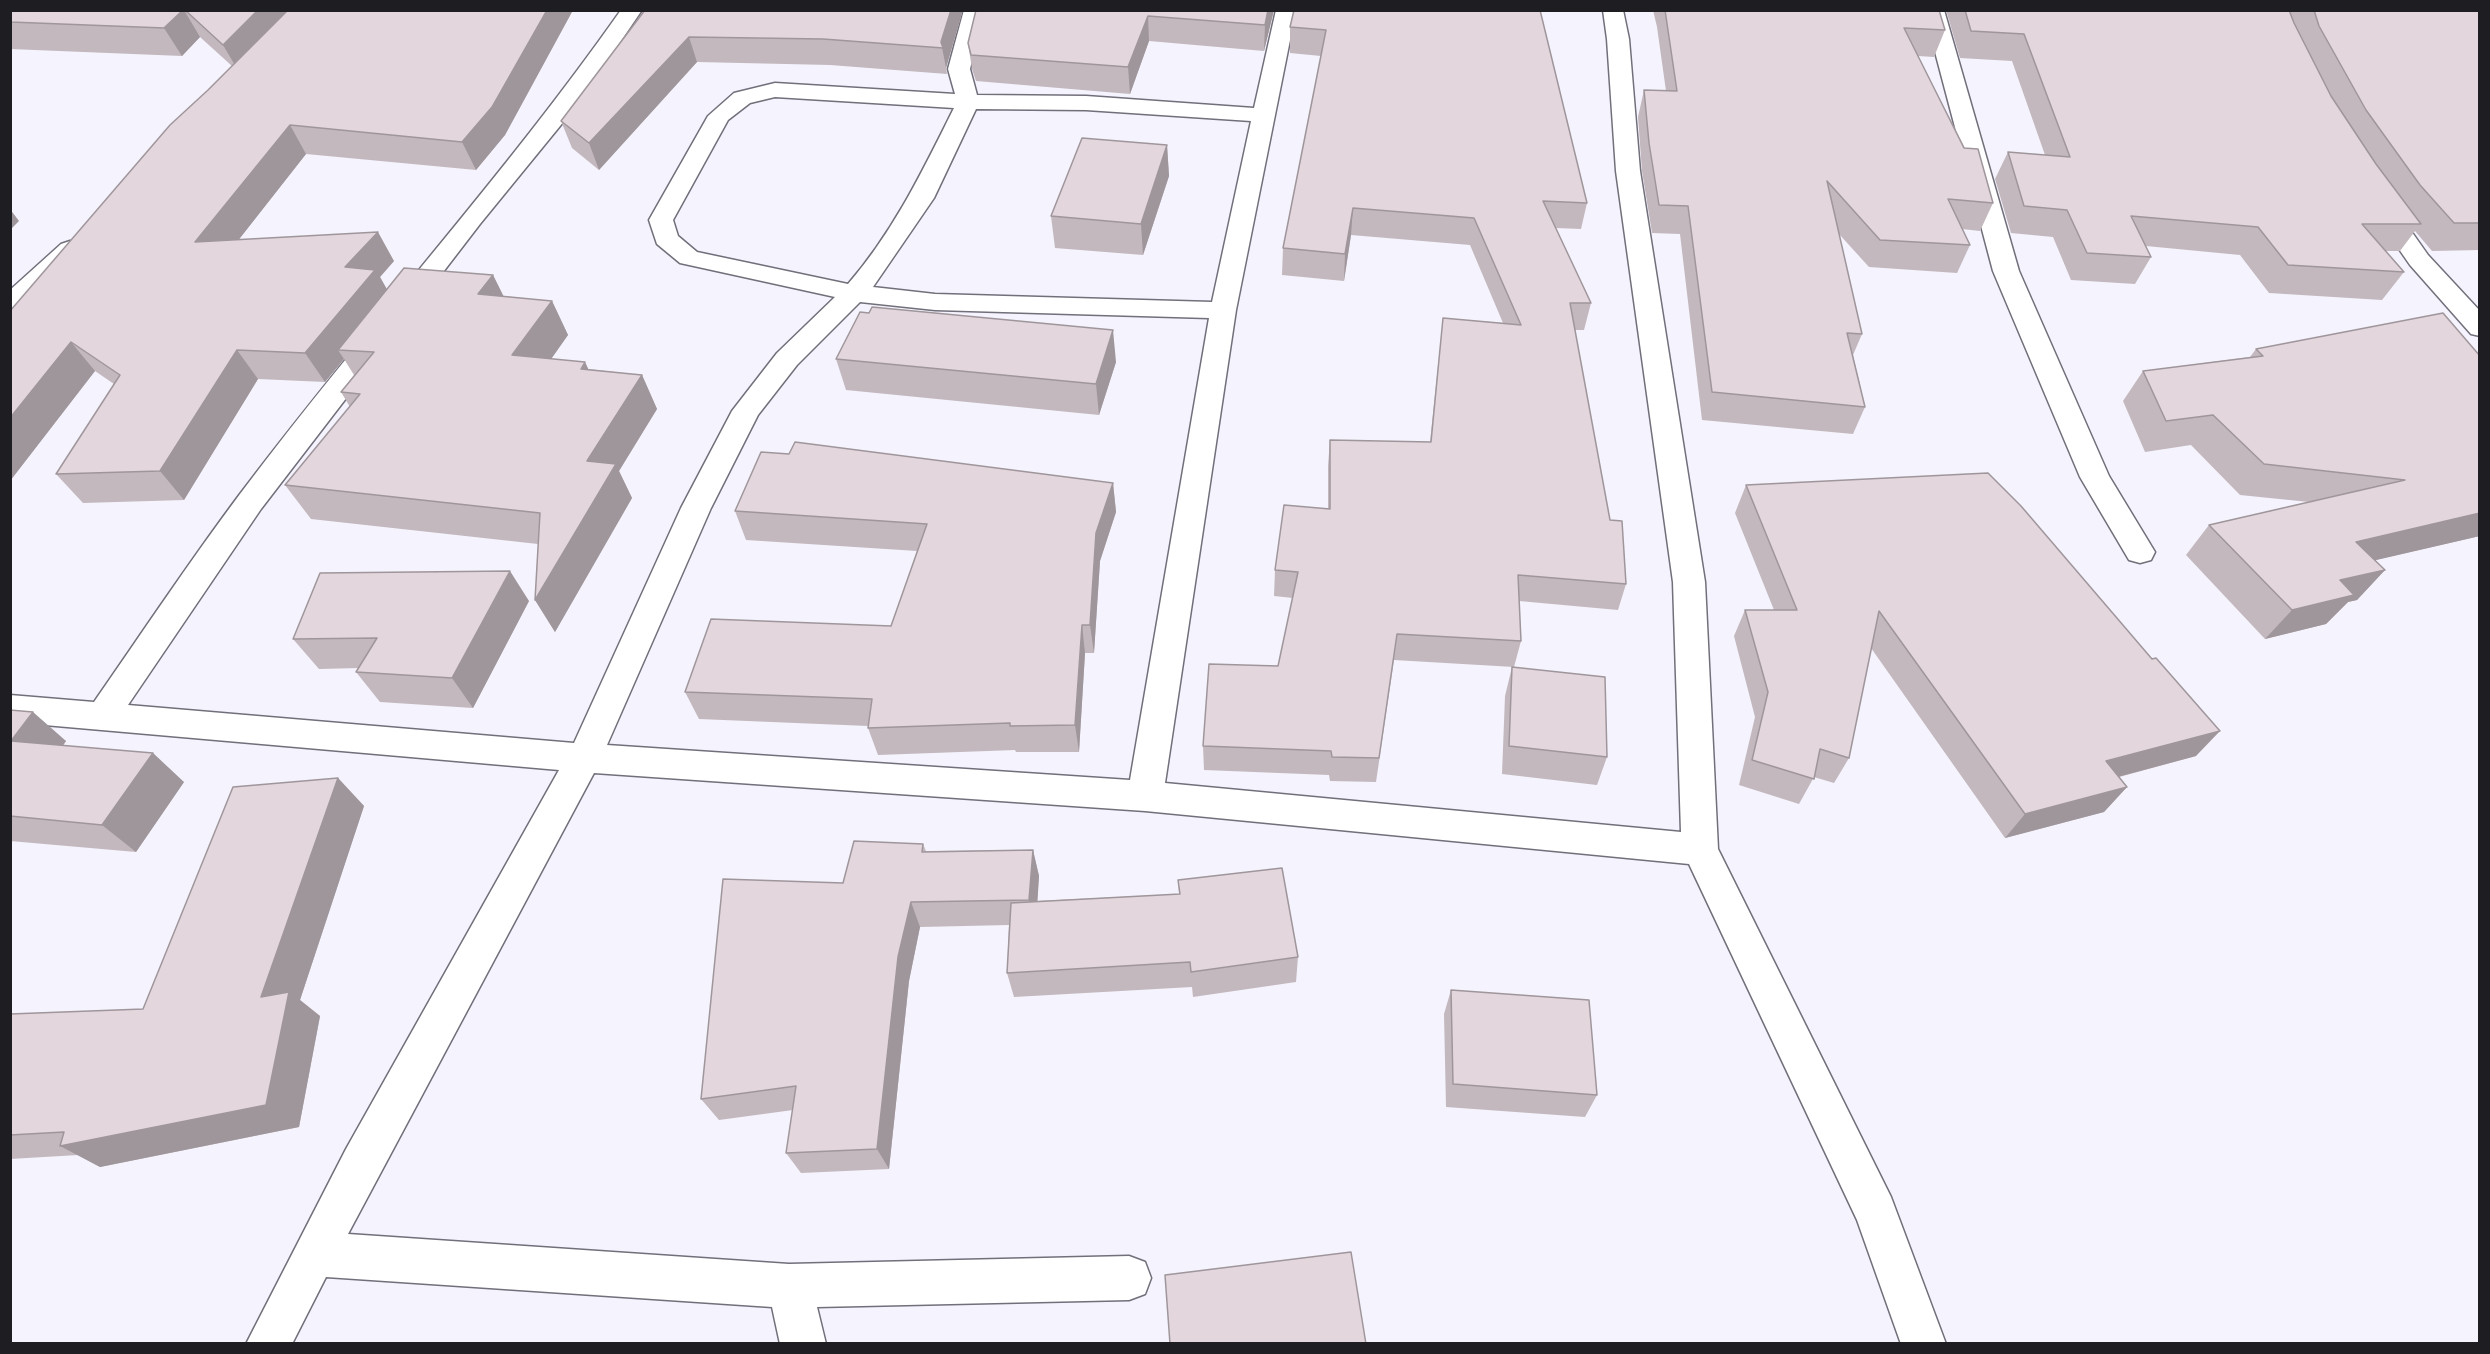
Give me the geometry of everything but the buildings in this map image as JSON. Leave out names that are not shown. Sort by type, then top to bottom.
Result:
[{"type":"street","points":[[104,715],[250,502],[471,219],[570,99],[632,10]]},
{"type":"street","points":[[268,1344],[314,1254],[584,759],[696,508],[746,411],[787,359],[855,293],[877,266],[922,198],[968,102],[959,69],[974,10]]},
{"type":"street","points":[[1145,796],[1223,310],[1286,10]]},
{"type":"street","points":[[1613,10],[1618,39],[1628,171],[1689,582],[1700,849],[1876,1212],[1924,1344]]},
{"type":"street","points":[[1934,10],[2006,271],[2095,477],[2140,552]]},
{"type":"street","points":[[1223,310],[935,302],[855,293],[689,258],[666,239],[661,220],[719,116],[742,98],[775,90],[968,102],[1086,103],[1265,115]]},
{"type":"street","points":[[2366,184],[2419,260],[2480,328]]},
{"type":"street","points":[[10,305],[89,231]]},
{"type":"street","points":[[10,708],[584,759],[1145,796],[1700,849]]},
{"type":"street","points":[[314,1254],[789,1286],[1129,1278]]},
{"type":"street","points":[[789,1286],[803,1344]]}]
